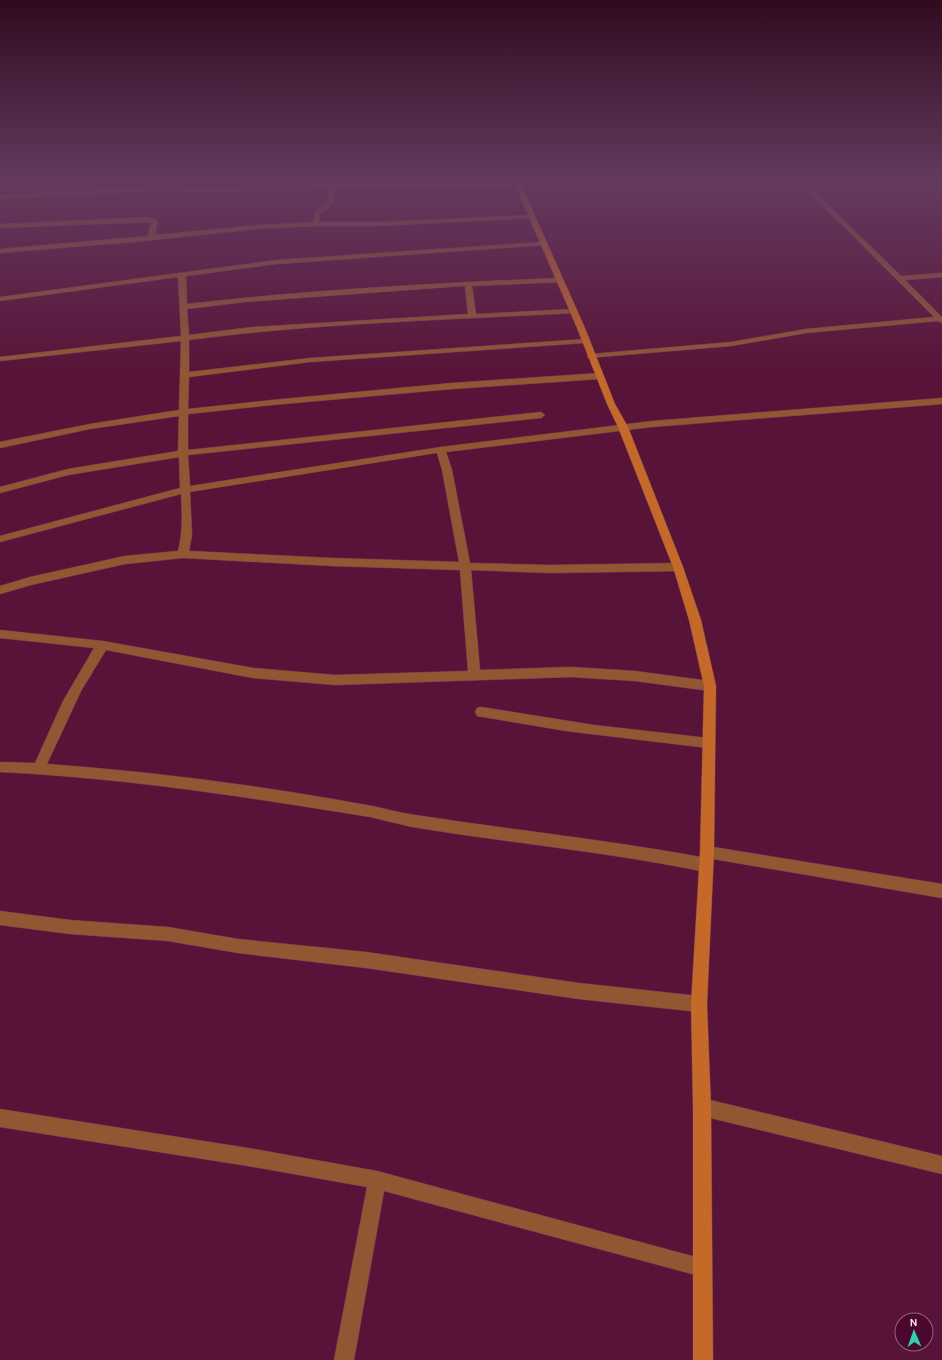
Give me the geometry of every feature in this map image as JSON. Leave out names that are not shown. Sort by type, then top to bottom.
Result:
[{"type":"street","points":[[0,251],[88,243]]},
{"type":"street","points":[[864,243],[941,320]]},
{"type":"street","points":[[0,298],[276,262],[544,244],[574,311],[611,404],[623,427],[678,567],[695,620],[710,686],[707,858],[700,1004],[703,1268],[702,1360]]},
{"type":"street","points":[[182,274],[184,338],[183,453],[187,525],[183,554]]},
{"type":"street","points":[[899,278],[942,275]]},
{"type":"street","points":[[183,307],[245,300],[468,284],[559,280]]},
{"type":"street","points":[[468,284],[472,316]]},
{"type":"street","points":[[0,359],[184,338],[228,331],[285,326],[574,311]]},
{"type":"street","points":[[591,356],[731,344],[806,330],[941,320]]},
{"type":"street","points":[[184,375],[317,359],[585,341]]},
{"type":"street","points":[[0,446],[59,432],[183,412],[428,387],[600,376]]},
{"type":"street","points":[[0,539],[185,490],[441,450],[623,427],[942,401]]},
{"type":"street","points":[[0,490],[68,472],[183,453],[541,415]]},
{"type":"street","points":[[441,450],[447,470],[465,565],[474,675]]},
{"type":"street","points":[[0,590],[30,581],[125,560],[183,554],[332,562],[465,565],[550,569],[678,567]]},
{"type":"street","points":[[0,634],[103,645],[253,673],[335,680],[571,672],[635,676],[710,686]]},
{"type":"street","points":[[39,768],[70,700],[93,658],[103,645]]},
{"type":"street","points":[[481,712],[526,721],[610,733],[708,742]]},
{"type":"street","points":[[0,767],[39,768],[143,777],[376,813],[415,821],[647,854],[707,858],[942,891]]},
{"type":"street","points":[[0,918],[70,927],[168,934],[238,946],[366,960],[580,991],[700,1004]]},
{"type":"street","points":[[702,1107],[942,1165]]},
{"type":"street","points":[[0,1118],[240,1156],[377,1180],[703,1268]]},
{"type":"street","points":[[344,1360],[377,1180]]}]
